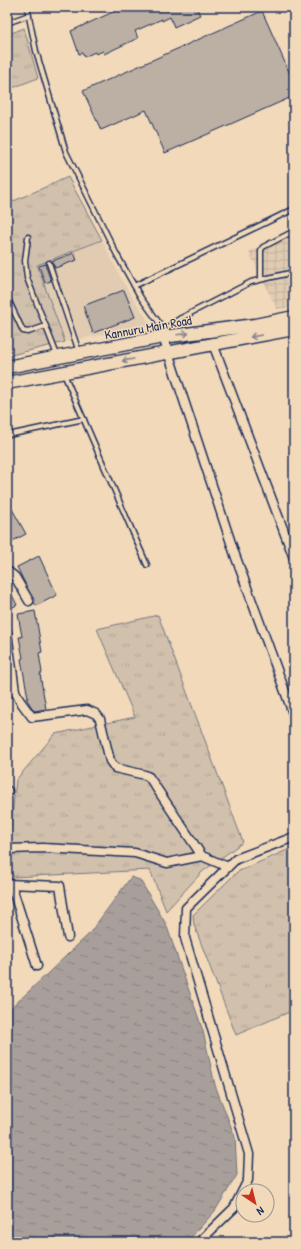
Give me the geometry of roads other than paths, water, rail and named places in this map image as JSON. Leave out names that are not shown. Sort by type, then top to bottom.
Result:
[{"type":"main road","name":"Kannuru Main Road","points":[[7,367],[79,354],[163,334],[255,325],[294,318]]},
{"type":"main road","points":[[7,383],[294,329]]},
{"type":"street","points":[[163,334],[235,555],[294,716]]},
{"type":"street","points":[[213,344],[294,558]]},
{"type":"street","points":[[7,573],[10,572],[15,577],[29,601]]},
{"type":"street","points":[[7,632],[15,691],[20,701],[32,717],[87,710],[96,714],[100,719],[110,761],[115,768],[145,774],[149,778],[202,856]]},
{"type":"street","points":[[199,1242],[234,1208],[248,1180],[249,1154],[184,938],[186,908],[236,859],[294,837]]},
{"type":"street","points":[[7,849],[43,848],[136,852],[167,862],[202,856],[228,867]]},
{"type":"street","points":[[37,966],[9,884],[60,886],[68,938]]},
{"type":"lane","points":[[27,7],[36,51],[66,152],[117,255],[134,286],[160,324],[163,334],[182,318],[251,282],[294,272]]},
{"type":"lane","points":[[7,23],[28,15]]},
{"type":"lane","points":[[134,286],[294,209]]},
{"type":"lane","points":[[261,279],[261,250],[263,247],[294,231]]},
{"type":"lane","points":[[28,237],[25,260],[28,278],[58,358]]},
{"type":"lane","points":[[49,263],[79,354]]},
{"type":"lane","points":[[7,297],[23,331],[28,332],[46,326]]},
{"type":"lane","points":[[64,372],[147,565]]},
{"type":"lane","points":[[8,435],[84,418]]},
{"type":"water","points":[[131,877],[140,880],[166,924],[203,1031],[215,1085],[235,1137],[237,1175],[215,1211],[187,1242],[7,1242],[7,1012],[89,934]]}]
